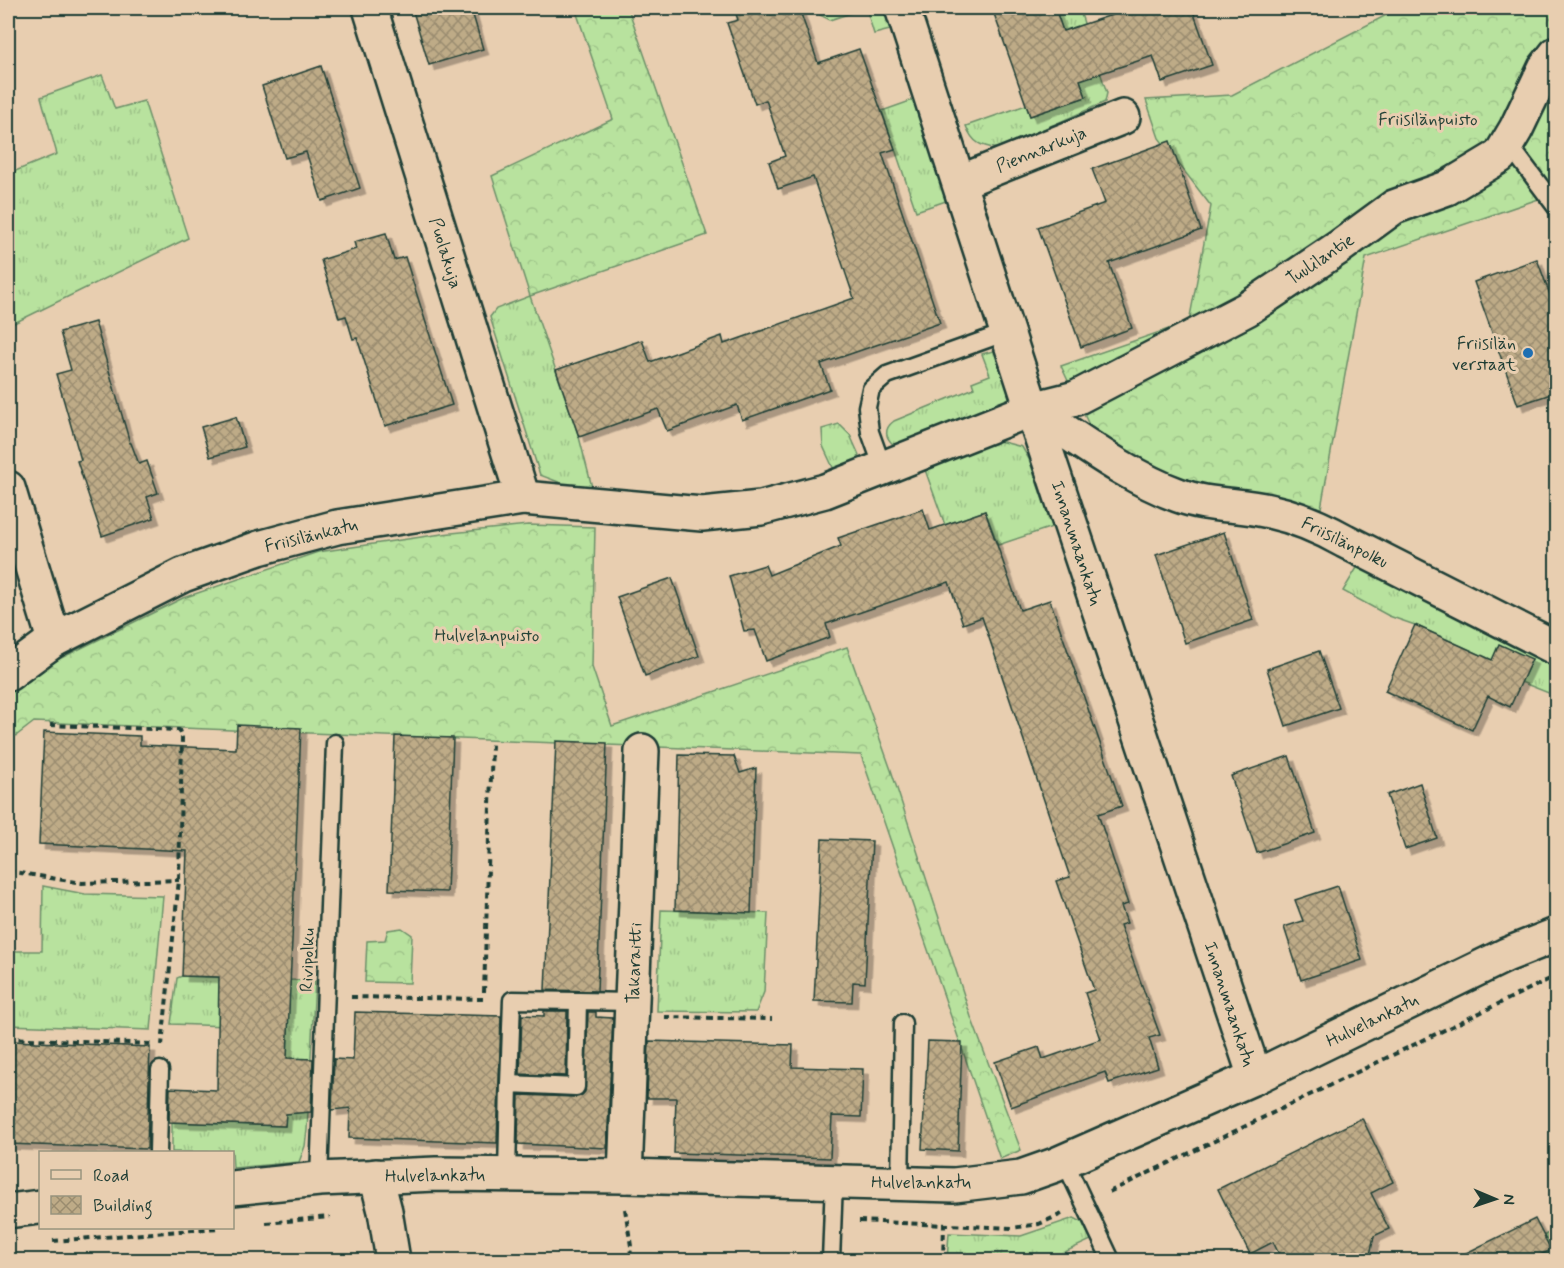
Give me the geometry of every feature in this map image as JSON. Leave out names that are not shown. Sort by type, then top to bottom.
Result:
[{"type":"street","name":"Puolakuja","points":[[370,8],[523,498]]},
{"type":"street","name":"Innanmaankatu","points":[[902,8],[1032,408],[1255,1077]]},
{"type":"street","name":"Tuulilantie","points":[[883,468],[1032,408],[1077,398],[1246,309],[1338,248],[1394,207],[1447,188],[1500,156],[1545,68],[1557,54]]},
{"type":"street","name":"Piennarkuja","points":[[960,182],[1123,117]]},
{"type":"street","name":"Friisilänpolku","points":[[1032,408],[1144,481],[1179,496],[1202,502],[1268,510],[1315,524],[1345,542],[1557,648]]},
{"type":"street","name":"Friisilänkatu","points":[[8,674],[54,640],[183,575],[259,548],[337,527],[523,498],[702,514],[761,508],[825,490],[883,468]]},
{"type":"street","points":[[8,488],[54,640]]},
{"type":"street","name":"Takaraitti","points":[[625,1176],[642,751]]},
{"type":"street","name":"Hulvelankatu","points":[[234,1188],[376,1176],[507,1174],[954,1185],[1022,1177],[1255,1077],[1497,959],[1557,935]]},
{"type":"street","points":[[376,1176],[385,1211],[393,1260]]},
{"type":"street","points":[[8,1211],[39,1207]]},
{"type":"lane","points":[[1508,142],[1557,207]]},
{"type":"lane","points":[[883,468],[870,432],[867,407],[871,389],[887,375],[1007,332]]},
{"type":"lane","name":"Rivipolku","points":[[319,1179],[335,743]]},
{"type":"lane","points":[[507,1174],[512,1000],[578,1001],[632,1009]]},
{"type":"lane","points":[[509,1084],[576,1087],[578,1001]]},
{"type":"lane","points":[[900,1183],[903,1023]]},
{"type":"lane","points":[[158,1151],[160,1070]]},
{"type":"lane","points":[[1064,1160],[1112,1260]]},
{"type":"lane","points":[[831,1260],[834,1181]]},
{"type":"path","points":[[50,725],[179,730],[182,738],[178,880],[160,1070]]},
{"type":"path","points":[[348,997],[484,1000],[492,744]]},
{"type":"path","points":[[8,871],[82,883],[178,880]]},
{"type":"path","points":[[632,1009],[772,1019]]},
{"type":"path","points":[[8,1038],[162,1045]]},
{"type":"path","points":[[625,1208],[631,1245],[630,1260]]},
{"type":"path","points":[[943,1260],[944,1224]]},
{"type":"path","points":[[43,1242],[195,1229]]},
{"type":"green space","points":[[575,8],[628,8],[707,235],[530,296],[492,176],[613,119]]},
{"type":"green space","points":[[817,8],[866,8],[830,20],[820,15]]},
{"type":"green space","points":[[866,8],[892,8],[894,29],[874,34]]},
{"type":"green space","points":[[1055,8],[1079,8],[1107,93],[1105,102],[999,149],[978,143],[966,126],[1026,105],[1030,116],[1086,97]]},
{"type":"green space","name":"Friisilänpuisto","points":[[1400,8],[1556,8],[1556,193],[1366,258],[1321,508],[1271,497],[1221,491],[1169,477],[1091,429],[1061,366],[1189,322],[1211,206],[1159,138],[1146,100],[1232,95]]},
{"type":"green space","points":[[102,75],[115,109],[144,101],[188,238],[8,326],[8,174],[57,154],[41,97]]},
{"type":"green space","points":[[913,100],[922,101],[955,198],[916,211],[882,111]]},
{"type":"green space","points":[[530,296],[579,437],[592,487],[577,489],[540,475],[490,317],[496,309]]},
{"type":"green space","points":[[993,351],[1006,352],[1011,398],[895,446],[892,443],[887,437],[887,430],[894,421],[974,388],[972,382],[990,375],[982,354]]},
{"type":"green space","points":[[839,424],[850,435],[859,455],[854,469],[836,474],[823,446],[822,429]]},
{"type":"green space","points":[[999,441],[1022,447],[1029,459],[1052,527],[998,545],[985,511],[945,525],[924,467]]},
{"type":"green space","name":"Hulvelanpuisto","points":[[528,525],[595,527],[592,667],[612,726],[847,647],[891,770],[971,1017],[1021,1150],[1000,1159],[861,755],[34,722],[8,742],[8,695],[57,660],[183,598],[318,552],[442,534]]},
{"type":"green space","points":[[1361,561],[1556,657],[1556,696],[1521,682],[1532,659],[1492,660],[1415,625],[1389,616],[1343,591]]},
{"type":"green space","points":[[43,886],[85,894],[163,896],[151,1030],[8,1025],[8,951],[42,951]]},
{"type":"green space","points":[[661,910],[768,913],[764,992],[756,1012],[657,1011]]},
{"type":"green space","points":[[402,928],[412,935],[410,983],[365,982],[367,941],[385,940],[388,930]]},
{"type":"green space","points":[[182,976],[315,981],[307,1130],[305,1146],[299,1162],[234,1168],[234,1151],[172,1151],[172,1122],[285,1126],[288,1028],[171,1024],[177,978]]},
{"type":"green space","points":[[1556,1016],[1556,1260],[1505,1260],[1553,1230]]},
{"type":"green space","points":[[1074,1218],[1082,1222],[1091,1240],[1054,1257],[959,1255],[958,1260],[947,1260],[949,1233],[1021,1236]]},
{"type":"building","points":[[412,8],[471,8],[483,49],[429,65]]},
{"type":"building","points":[[734,8],[799,8],[818,63],[859,49],[895,149],[882,153],[940,323],[821,364],[830,389],[742,420],[737,405],[667,431],[658,409],[579,437],[556,370],[642,340],[650,362],[722,336],[724,344],[854,298],[813,177],[778,189],[769,162],[785,156],[766,100],[755,104],[727,23],[738,20]]},
{"type":"building","points":[[992,8],[1055,8],[1063,31],[1133,8],[1192,8],[1212,65],[1162,82],[1153,56],[1080,80],[1086,97],[1030,116]]},
{"type":"building","points":[[321,66],[360,188],[322,201],[306,152],[285,158],[262,86]]},
{"type":"building","points":[[1170,141],[1201,230],[1109,263],[1132,328],[1081,347],[1038,227],[1105,203],[1092,169]]},
{"type":"building","points":[[386,233],[394,260],[405,257],[452,405],[385,426],[357,338],[353,339],[346,316],[339,318],[321,260],[356,249],[354,242]]},
{"type":"building","name":"Friisilän verstaat","points":[[1537,259],[1557,314],[1557,392],[1518,405],[1474,282]]},
{"type":"building","points":[[95,322],[130,443],[139,464],[147,461],[158,493],[147,497],[154,518],[102,536],[77,461],[81,460],[56,374],[71,370],[60,332]]},
{"type":"building","points":[[236,417],[245,447],[210,457],[201,427]]},
{"type":"building","points":[[923,509],[930,530],[985,511],[1020,610],[1050,600],[1122,806],[1098,814],[1128,904],[1121,906],[1127,923],[1120,925],[1160,1035],[1149,1038],[1158,1067],[1109,1083],[1105,1072],[1011,1107],[995,1062],[1039,1047],[1043,1059],[1101,1039],[1085,993],[1094,990],[1056,881],[1070,877],[982,617],[963,624],[949,582],[826,624],[830,637],[766,661],[755,630],[744,631],[729,576],[765,565],[769,575],[841,546],[838,538]]},
{"type":"building","points":[[1224,532],[1253,620],[1185,643],[1156,555]]},
{"type":"building","points":[[672,578],[699,656],[645,676],[617,597]]},
{"type":"building","points":[[1415,625],[1492,660],[1499,644],[1532,659],[1510,707],[1488,696],[1472,730],[1385,691]]},
{"type":"building","points":[[1319,651],[1339,708],[1286,726],[1267,669]]},
{"type":"building","points":[[237,725],[301,728],[287,1058],[313,1059],[311,1112],[286,1114],[285,1126],[169,1122],[170,1088],[217,1090],[219,977],[182,976],[187,851],[39,844],[44,732],[140,736],[140,745],[236,749]]},
{"type":"building","points":[[395,736],[453,738],[447,892],[389,890]]},
{"type":"building","points":[[556,741],[607,743],[597,991],[545,990]]},
{"type":"building","points":[[679,755],[734,756],[740,773],[756,768],[751,913],[675,910]]},
{"type":"building","points":[[1289,756],[1315,833],[1257,853],[1231,776]]},
{"type":"building","points":[[1420,783],[1437,838],[1405,849],[1387,795]]},
{"type":"building","points":[[822,839],[872,841],[865,983],[853,982],[852,1002],[814,1001]]},
{"type":"building","points":[[1338,886],[1362,960],[1301,980],[1284,927],[1303,921],[1295,900]]},
{"type":"building","points":[[544,1011],[567,1011],[566,1076],[520,1074],[522,1015],[544,1016]]},
{"type":"building","points":[[355,1012],[501,1016],[497,1143],[349,1138],[350,1108],[332,1110],[334,1059],[353,1060]]},
{"type":"building","points":[[588,1012],[596,1012],[596,1017],[613,1018],[607,1148],[518,1144],[519,1095],[576,1097],[585,1092]]},
{"type":"building","points":[[13,1041],[150,1047],[147,1149],[8,1144],[8,1087],[10,1087]]},
{"type":"building","points":[[649,1041],[793,1045],[792,1067],[863,1069],[861,1117],[832,1116],[830,1158],[674,1153],[676,1098],[647,1098]]},
{"type":"building","points":[[928,1041],[962,1042],[958,1151],[922,1149]]},
{"type":"building","points":[[1362,1118],[1393,1182],[1371,1193],[1389,1229],[1374,1236],[1369,1260],[1282,1260],[1273,1242],[1250,1254],[1218,1189]]},
{"type":"building","points":[[1535,1219],[1551,1250],[1530,1260],[1452,1260]]},
{"type":"place","name":"Friisilän verstaat","points":[[1528,353]]}]
